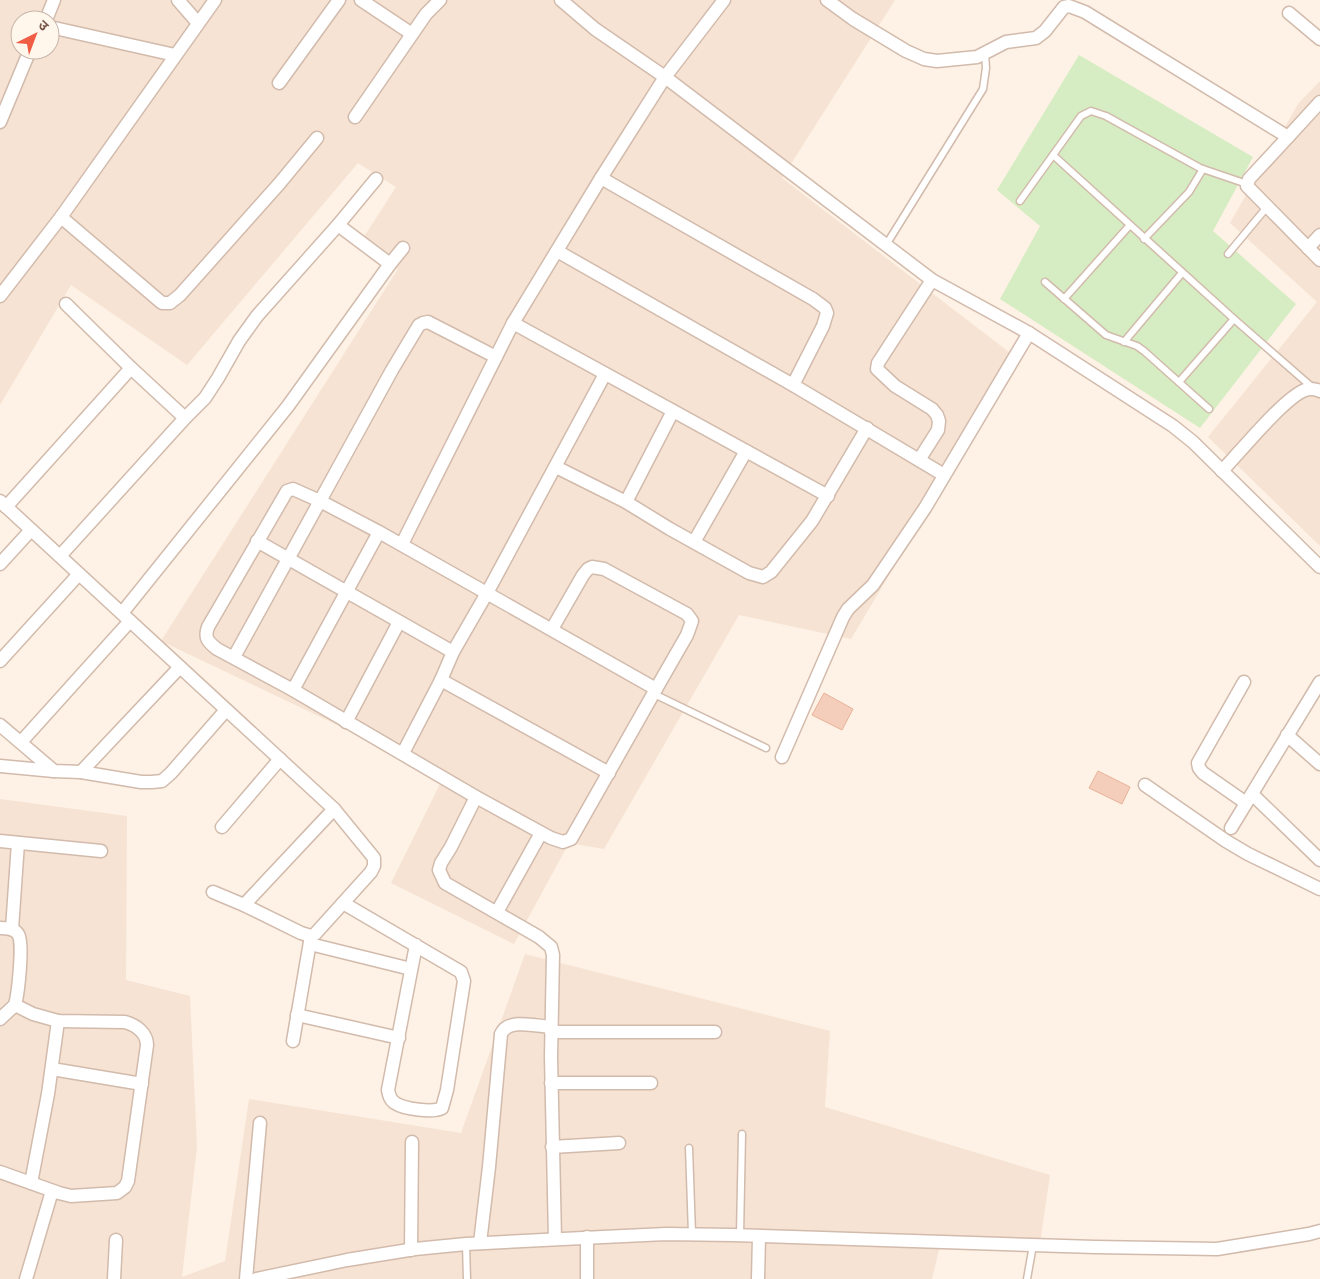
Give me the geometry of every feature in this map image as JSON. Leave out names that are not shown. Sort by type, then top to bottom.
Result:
[{"type":"street","points":[[178,0],[198,23]]},
{"type":"street","points":[[0,296],[61,217],[214,0]]},
{"type":"street","points":[[280,83],[339,0]]},
{"type":"street","points":[[361,0],[412,34]]},
{"type":"street","points":[[355,117],[426,14],[440,0]]},
{"type":"street","points":[[561,0],[595,29],[665,77],[932,280],[1029,333],[1173,426],[1193,442],[1320,567]]},
{"type":"street","points":[[402,544],[513,322],[665,77],[724,0]]},
{"type":"street","points":[[827,0],[906,51],[924,59],[937,61],[964,60],[985,54],[1006,42],[1032,40],[1040,36],[1064,6],[1069,6],[1085,12],[1288,137]]},
{"type":"street","points":[[1289,13],[1320,39]]},
{"type":"street","points":[[60,29],[175,55]]},
{"type":"street","points":[[0,122],[26,60]]},
{"type":"street","points":[[1320,102],[1247,184],[1248,188],[1320,260]]},
{"type":"street","points":[[61,217],[162,302],[170,303],[180,295],[279,184],[317,138]]},
{"type":"street","points":[[601,178],[825,308],[827,313],[824,326],[794,385]]},
{"type":"street","points":[[60,556],[204,398],[239,341],[258,316],[376,179]]},
{"type":"street","points":[[338,225],[390,264]]},
{"type":"street","points":[[1308,248],[1320,235]]},
{"type":"street","points":[[21,742],[126,617],[288,406],[403,248]]},
{"type":"street","points":[[557,250],[794,385],[944,475]]},
{"type":"street","points":[[918,460],[938,430],[939,421],[937,414],[895,386],[877,369],[878,363],[932,280]]},
{"type":"street","points":[[66,304],[185,418]]},
{"type":"street","points":[[234,657],[392,370],[419,325],[423,322],[428,322],[496,357]]},
{"type":"street","points":[[513,322],[828,496]]},
{"type":"street","points":[[782,757],[843,617],[848,609],[873,585],[925,508],[1029,333]]},
{"type":"street","points":[[131,368],[3,504],[334,809],[370,852],[375,861],[371,872],[310,940],[292,1041]]},
{"type":"street","points":[[402,753],[441,680],[452,652],[556,467],[605,374]]},
{"type":"street","points":[[1222,471],[1286,404],[1302,392],[1316,390]]},
{"type":"street","points":[[626,502],[673,411]]},
{"type":"street","points":[[556,467],[626,502],[749,573],[763,577],[771,572],[812,522],[867,428]]},
{"type":"street","points":[[694,542],[746,451]]},
{"type":"street","points":[[552,630],[583,575],[592,567],[604,570],[687,614],[692,621],[687,635],[655,692],[609,773],[571,839],[563,842],[541,833],[476,797],[293,690],[217,649],[207,640],[206,634],[208,627],[287,490],[293,489],[402,544],[552,630],[655,692]]},
{"type":"street","points":[[0,564],[32,530]]},
{"type":"street","points":[[293,690],[379,532]]},
{"type":"street","points":[[257,541],[452,652]]},
{"type":"street","points":[[0,661],[79,574]]},
{"type":"street","points":[[346,722],[399,622]]},
{"type":"street","points":[[81,772],[180,667]]},
{"type":"street","points":[[441,680],[609,773]]},
{"type":"street","points":[[1244,682],[1198,763],[1199,768],[1206,776],[1249,799],[1320,860]]},
{"type":"street","points":[[1232,828],[1320,682]]},
{"type":"street","points":[[0,766],[81,772],[141,782],[162,781],[226,710]]},
{"type":"street","points":[[0,724],[54,771]]},
{"type":"street","points":[[1287,735],[1320,764]]},
{"type":"street","points":[[222,828],[280,760]]},
{"type":"street","points":[[1145,785],[1248,854],[1320,888]]},
{"type":"street","points":[[476,797],[439,870],[445,883],[497,912],[551,946],[551,1083],[555,1239]]},
{"type":"street","points":[[244,905],[334,809]]},
{"type":"street","points":[[497,912],[541,833]]},
{"type":"street","points":[[0,841],[101,852]]},
{"type":"street","points":[[0,1018],[15,1005],[21,956],[21,940],[18,934],[6,928],[18,843]]},
{"type":"street","points":[[213,892],[244,905],[302,934],[310,940],[411,969]]},
{"type":"street","points":[[343,903],[416,945],[461,972],[464,981],[447,1090],[442,1108],[438,1110],[424,1110],[399,1105],[390,1097],[388,1090],[416,945]]},
{"type":"street","points":[[0,1172],[71,1196],[111,1195],[117,1194],[126,1187],[147,1040],[144,1033],[133,1024],[118,1021],[58,1021],[33,1014],[15,1005]]},
{"type":"street","points":[[297,1015],[399,1038]]},
{"type":"street","points":[[31,1183],[52,1069],[58,1021]]},
{"type":"street","points":[[480,1243],[501,1034],[506,1026],[510,1024],[551,1029],[715,1032]]},
{"type":"street","points":[[52,1069],[142,1084]]},
{"type":"street","points":[[551,1083],[651,1083]]},
{"type":"street","points":[[246,1279],[260,1122]]},
{"type":"street","points":[[411,1250],[412,1142]]},
{"type":"street","points":[[552,1146],[620,1143]]},
{"type":"street","points":[[26,1279],[52,1191]]},
{"type":"street","points":[[256,1279],[314,1273],[411,1250],[466,1244],[555,1239],[692,1234],[1217,1249],[1320,1231]]},
{"type":"street","points":[[758,1279],[759,1237]]},
{"type":"street","points":[[587,1238],[587,1279]]},
{"type":"street","points":[[114,1279],[116,1240]]},
{"type":"lane","points":[[886,245],[984,89],[985,54]]},
{"type":"lane","points":[[1020,201],[1081,116],[1085,112],[1095,111],[1203,169],[1247,184]]},
{"type":"lane","points":[[1053,155],[1182,273],[1316,390]]},
{"type":"lane","points":[[1144,239],[1189,192],[1203,169]]},
{"type":"lane","points":[[1228,254],[1267,207]]},
{"type":"lane","points":[[1064,299],[1130,225]]},
{"type":"lane","points":[[1124,342],[1182,273]]},
{"type":"lane","points":[[1045,282],[1106,335],[1137,346],[1144,351],[1209,409]]},
{"type":"lane","points":[[1179,382],[1234,319]]},
{"type":"lane","points":[[655,692],[766,748]]},
{"type":"lane","points":[[740,1235],[742,1134]]},
{"type":"lane","points":[[689,1148],[692,1234]]},
{"type":"lane","points":[[466,1244],[467,1279]]},
{"type":"lane","points":[[1027,1279],[1033,1245]]},
{"type":"shaded area","points":[[0,0],[895,0],[782,178],[1018,359],[851,639],[739,615],[604,849],[569,843],[514,944],[391,883],[444,776],[161,641],[398,269],[358,246],[396,187],[358,163],[187,365],[71,285],[0,405]]},
{"type":"shaded area","points":[[1320,81],[1320,546],[1208,437],[1317,302],[1230,223],[1298,104]]},
{"type":"shaded area","points":[[0,799],[127,816],[126,980],[190,996],[197,1147],[182,1277],[225,1261],[249,1099],[461,1133],[525,954],[830,1031],[825,1107],[1050,1175],[1040,1243],[942,1237],[932,1279],[0,1279]]},
{"type":"green space","points":[[1079,55],[1253,157],[1213,231],[1296,304],[1200,428],[1000,299],[1040,226],[997,190]]},
{"type":"building","points":[[824,693],[853,709],[842,730],[812,715]]},
{"type":"building","points":[[1098,771],[1130,787],[1122,804],[1089,788]]}]
